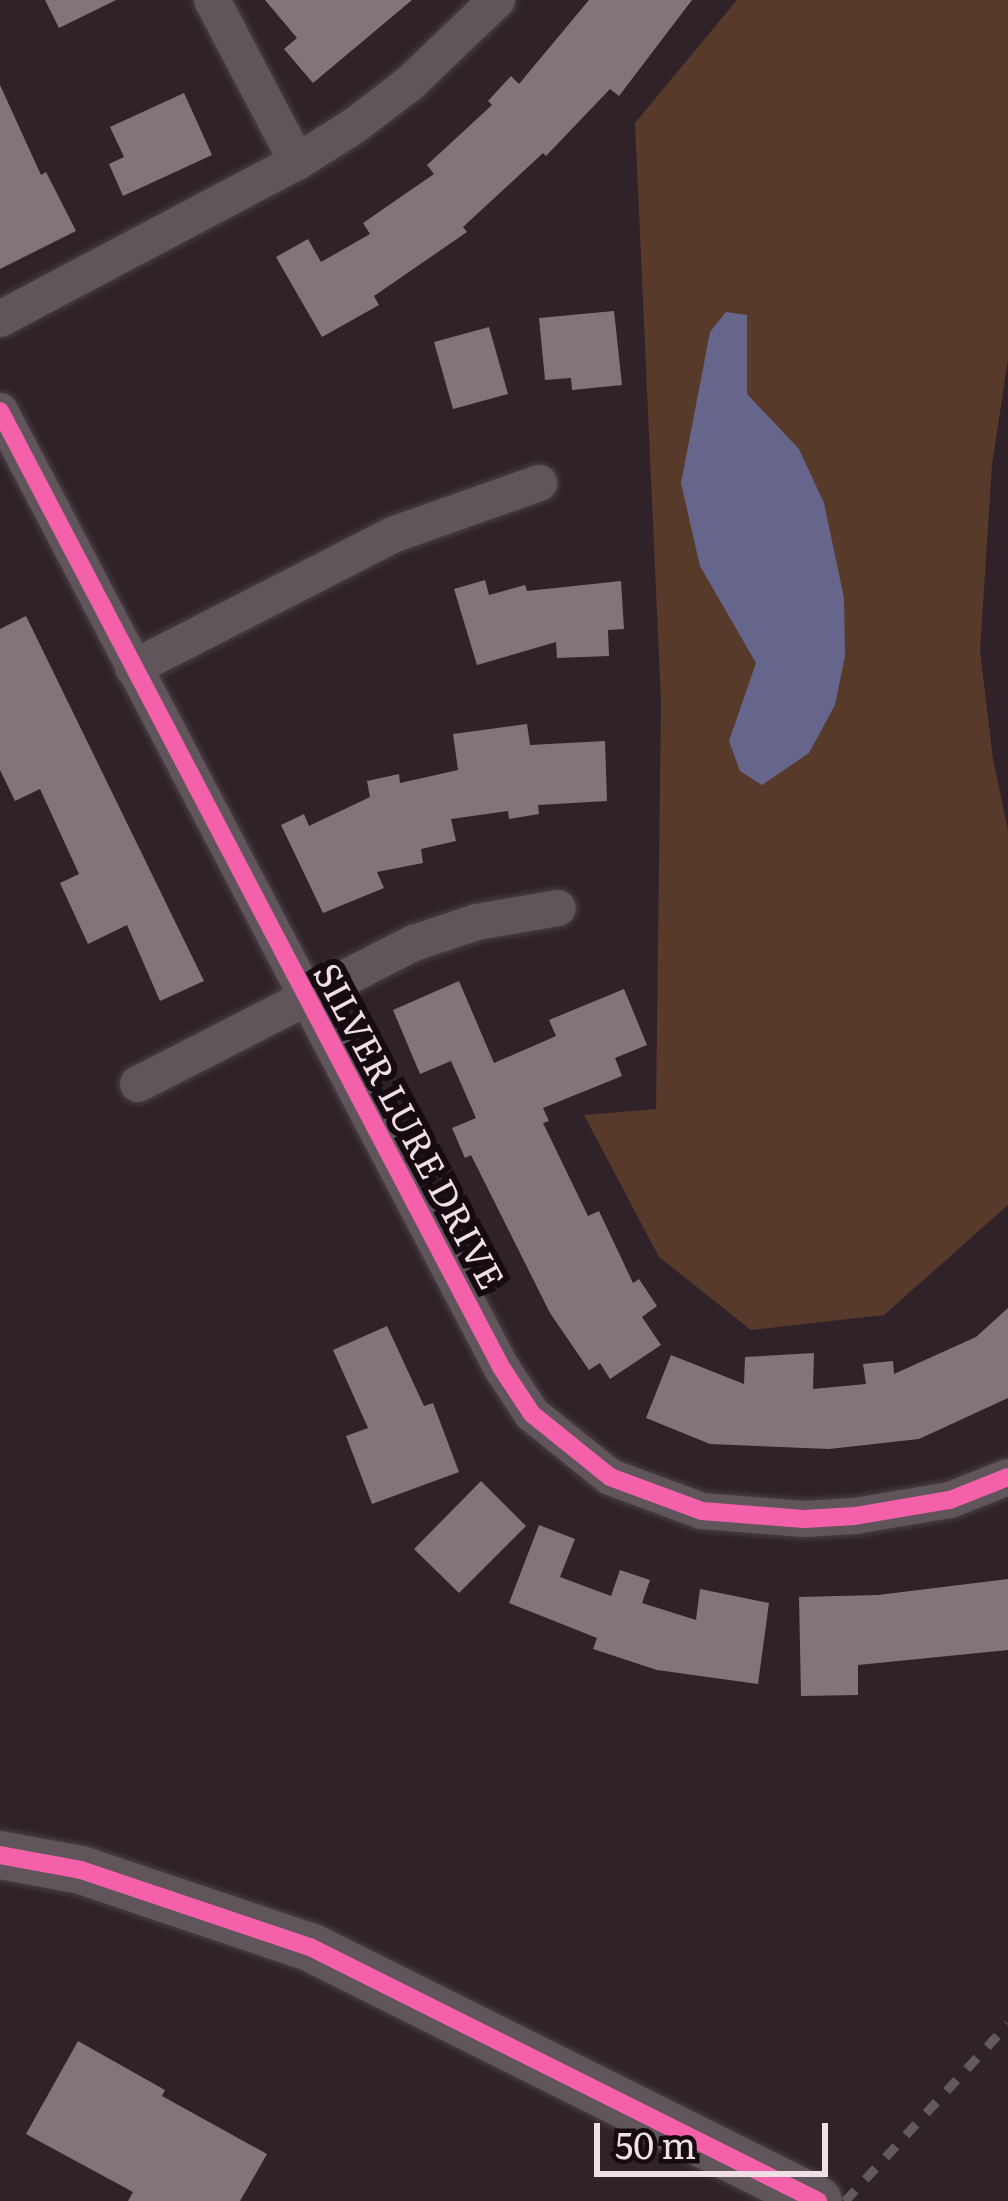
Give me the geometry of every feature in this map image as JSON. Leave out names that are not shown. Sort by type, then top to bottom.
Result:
[{"type":"street","points":[[212,0],[297,162]]},
{"type":"street","points":[[0,319],[297,162],[409,84],[496,0]]},
{"type":"street","name":"SILVER LURE DRIVE","points":[[0,411],[501,1367],[532,1414],[596,1468],[652,1496],[702,1511],[804,1519],[904,1511],[1008,1477]]},
{"type":"street","points":[[134,668],[395,534],[539,483]]},
{"type":"street","points":[[138,1084],[414,943],[477,922],[558,908]]},
{"type":"street","points":[[0,1856],[81,1870],[310,1947],[818,2201]]},
{"type":"shaded area","points":[[737,0],[1008,0],[1008,359],[992,465],[980,651],[993,759],[1008,830],[1008,1205],[884,1315],[751,1330],[659,1257],[584,1115],[656,1109],[661,701],[635,123]]},
{"type":"water","points":[[726,312],[747,315],[747,394],[799,449],[824,503],[844,598],[845,656],[835,705],[809,753],[762,785],[740,771],[729,741],[756,663],[700,566],[681,483],[710,332]]},
{"type":"building","points":[[45,0],[116,0],[59,28]]},
{"type":"building","points":[[265,0],[412,0],[313,83],[284,49],[297,38]]},
{"type":"building","points":[[589,0],[692,0],[619,96],[610,89],[546,156],[543,153],[463,227],[467,232],[374,296],[379,305],[322,337],[276,257],[308,239],[321,262],[370,234],[363,223],[434,174],[427,165],[492,105],[488,101],[511,76],[519,84]]},
{"type":"building","points":[[0,85],[41,175],[46,172],[76,231],[0,269]]},
{"type":"building","points":[[184,93],[212,155],[123,196],[109,164],[124,157],[110,127]]},
{"type":"building","points":[[614,311],[622,385],[572,390],[571,378],[545,380],[539,318]]},
{"type":"building","points":[[489,327],[508,394],[453,409],[434,342]]},
{"type":"building","points":[[485,580],[489,595],[525,585],[527,591],[621,581],[624,629],[608,630],[609,656],[557,658],[556,642],[477,665],[454,589]]},
{"type":"building","points":[[26,616],[204,981],[160,1001],[127,925],[88,944],[60,883],[79,874],[40,789],[15,801],[0,770],[0,629]]},
{"type":"building","points":[[527,724],[530,745],[605,741],[607,801],[538,805],[539,814],[509,819],[508,811],[451,819],[456,841],[421,849],[423,863],[377,872],[384,888],[323,913],[281,825],[304,814],[309,826],[370,797],[367,781],[399,774],[400,783],[458,770],[453,734]]},
{"type":"building","points":[[459,981],[494,1063],[556,1036],[549,1020],[624,989],[647,1045],[615,1058],[622,1076],[543,1108],[549,1121],[543,1123],[588,1216],[599,1211],[633,1283],[639,1279],[657,1306],[642,1317],[661,1345],[610,1379],[600,1363],[589,1370],[550,1313],[471,1155],[465,1158],[452,1128],[476,1118],[451,1061],[420,1074],[393,1010]]},
{"type":"building","points":[[1008,1308],[1008,1398],[919,1439],[829,1449],[710,1444],[646,1418],[671,1355],[744,1384],[745,1357],[814,1353],[813,1389],[866,1384],[863,1364],[893,1361],[894,1374],[976,1337]]},
{"type":"building","points":[[387,1326],[424,1406],[433,1403],[459,1472],[372,1504],[346,1436],[368,1428],[333,1350]]},
{"type":"building","points":[[481,1481],[526,1526],[459,1593],[414,1549]]},
{"type":"building","points":[[539,1525],[575,1539],[560,1577],[611,1596],[620,1570],[650,1580],[642,1603],[696,1620],[700,1589],[769,1603],[758,1684],[657,1670],[593,1649],[597,1638],[509,1603]]},
{"type":"building","points":[[1008,1579],[1008,1650],[858,1665],[858,1695],[801,1696],[799,1597],[878,1595]]},
{"type":"building","points":[[78,2041],[165,2090],[162,2096],[267,2154],[240,2201],[128,2201],[133,2192],[26,2134]]},
{"type":"railway","points":[[845,2201],[1008,2024]]},
{"type":"cycle path","points":[[0,411],[501,1367],[532,1414],[610,1477],[702,1511],[804,1519],[855,1516],[950,1500],[1008,1477]]},
{"type":"cycle path","points":[[0,1855],[81,1870],[310,1947],[818,2201]]}]
